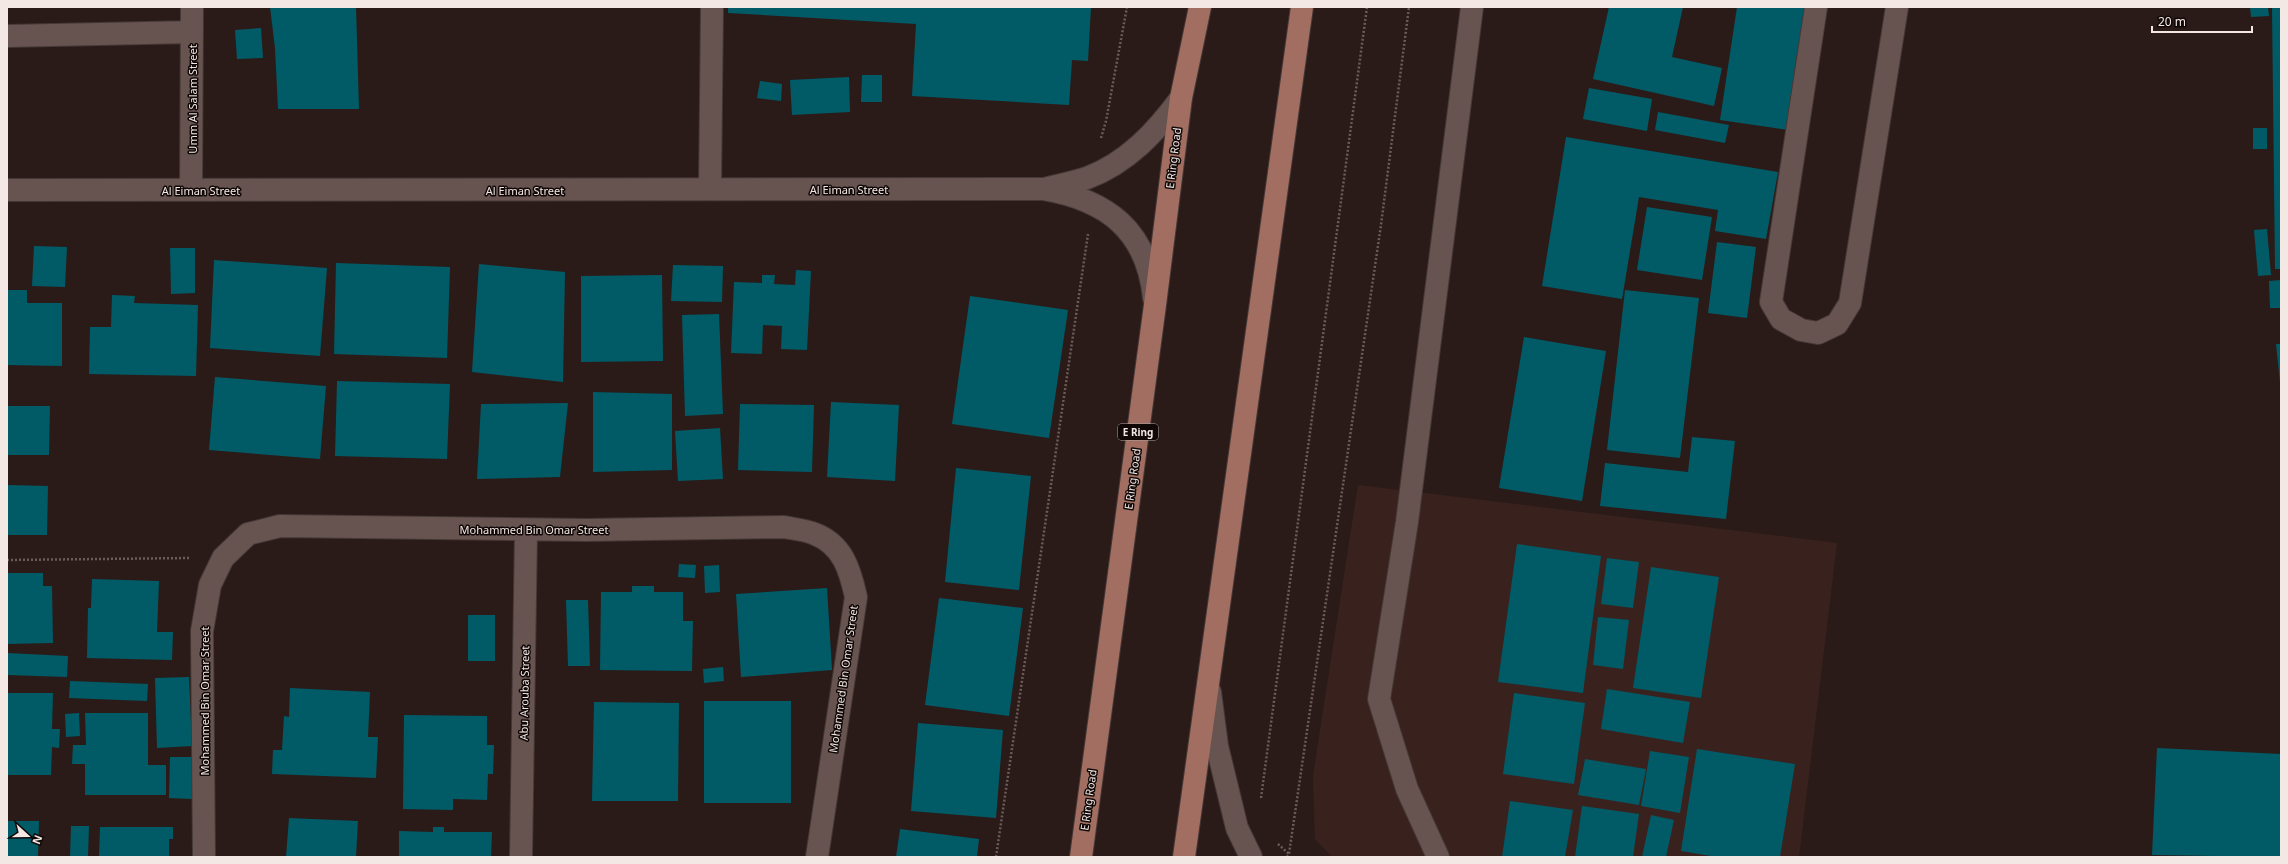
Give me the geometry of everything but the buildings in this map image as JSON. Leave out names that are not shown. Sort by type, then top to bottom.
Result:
[{"type":"main road","name":"E Ring Road","points":[[1081,857],[1155,305],[1181,98],[1200,7]]},
{"type":"main road","points":[[1184,857],[1302,7]]},
{"type":"street","name":"Umm Al Salam Street","points":[[191,190],[192,7]]},
{"type":"street","points":[[710,189],[712,7]]},
{"type":"street","points":[[1438,857],[1407,789],[1379,699],[1407,522],[1472,7]]},
{"type":"street","points":[[1816,7],[1771,302],[1781,319],[1801,330],[1818,333],[1837,324],[1850,303],[1897,7]]},
{"type":"street","points":[[7,36],[192,32]]},
{"type":"street","name":"Al Eiman Street","points":[[1043,189],[1087,178],[1115,164],[1140,146],[1163,124],[1181,98]]},
{"type":"street","name":"Al Eiman Street","points":[[7,190],[1043,189],[1068,193],[1092,202],[1114,216],[1132,234],[1144,256],[1152,280],[1155,305]]},
{"type":"street","name":"Mohammed Bin Omar Street","points":[[204,857],[202,631],[210,585],[223,558],[248,534],[280,526],[526,530],[784,527],[815,534],[835,547],[849,567],[856,596],[817,857]]},
{"type":"street","name":"Abu Arouba Street","points":[[521,857],[526,530]]},
{"type":"street","points":[[1208,679],[1218,746],[1236,828],[1250,857]]},
{"type":"path","points":[[1087,178],[1106,121],[1127,7]]},
{"type":"path","points":[[1260,802],[1367,7]]},
{"type":"path","points":[[1288,856],[1380,232],[1409,7]]},
{"type":"path","points":[[996,857],[1092,202]]},
{"type":"path","points":[[7,560],[223,558]]},
{"type":"path","points":[[1273,840],[1288,856]]},
{"type":"shaded area","points":[[1358,485],[1837,543],[1799,857],[1332,857],[1315,839],[1313,776]]}]
